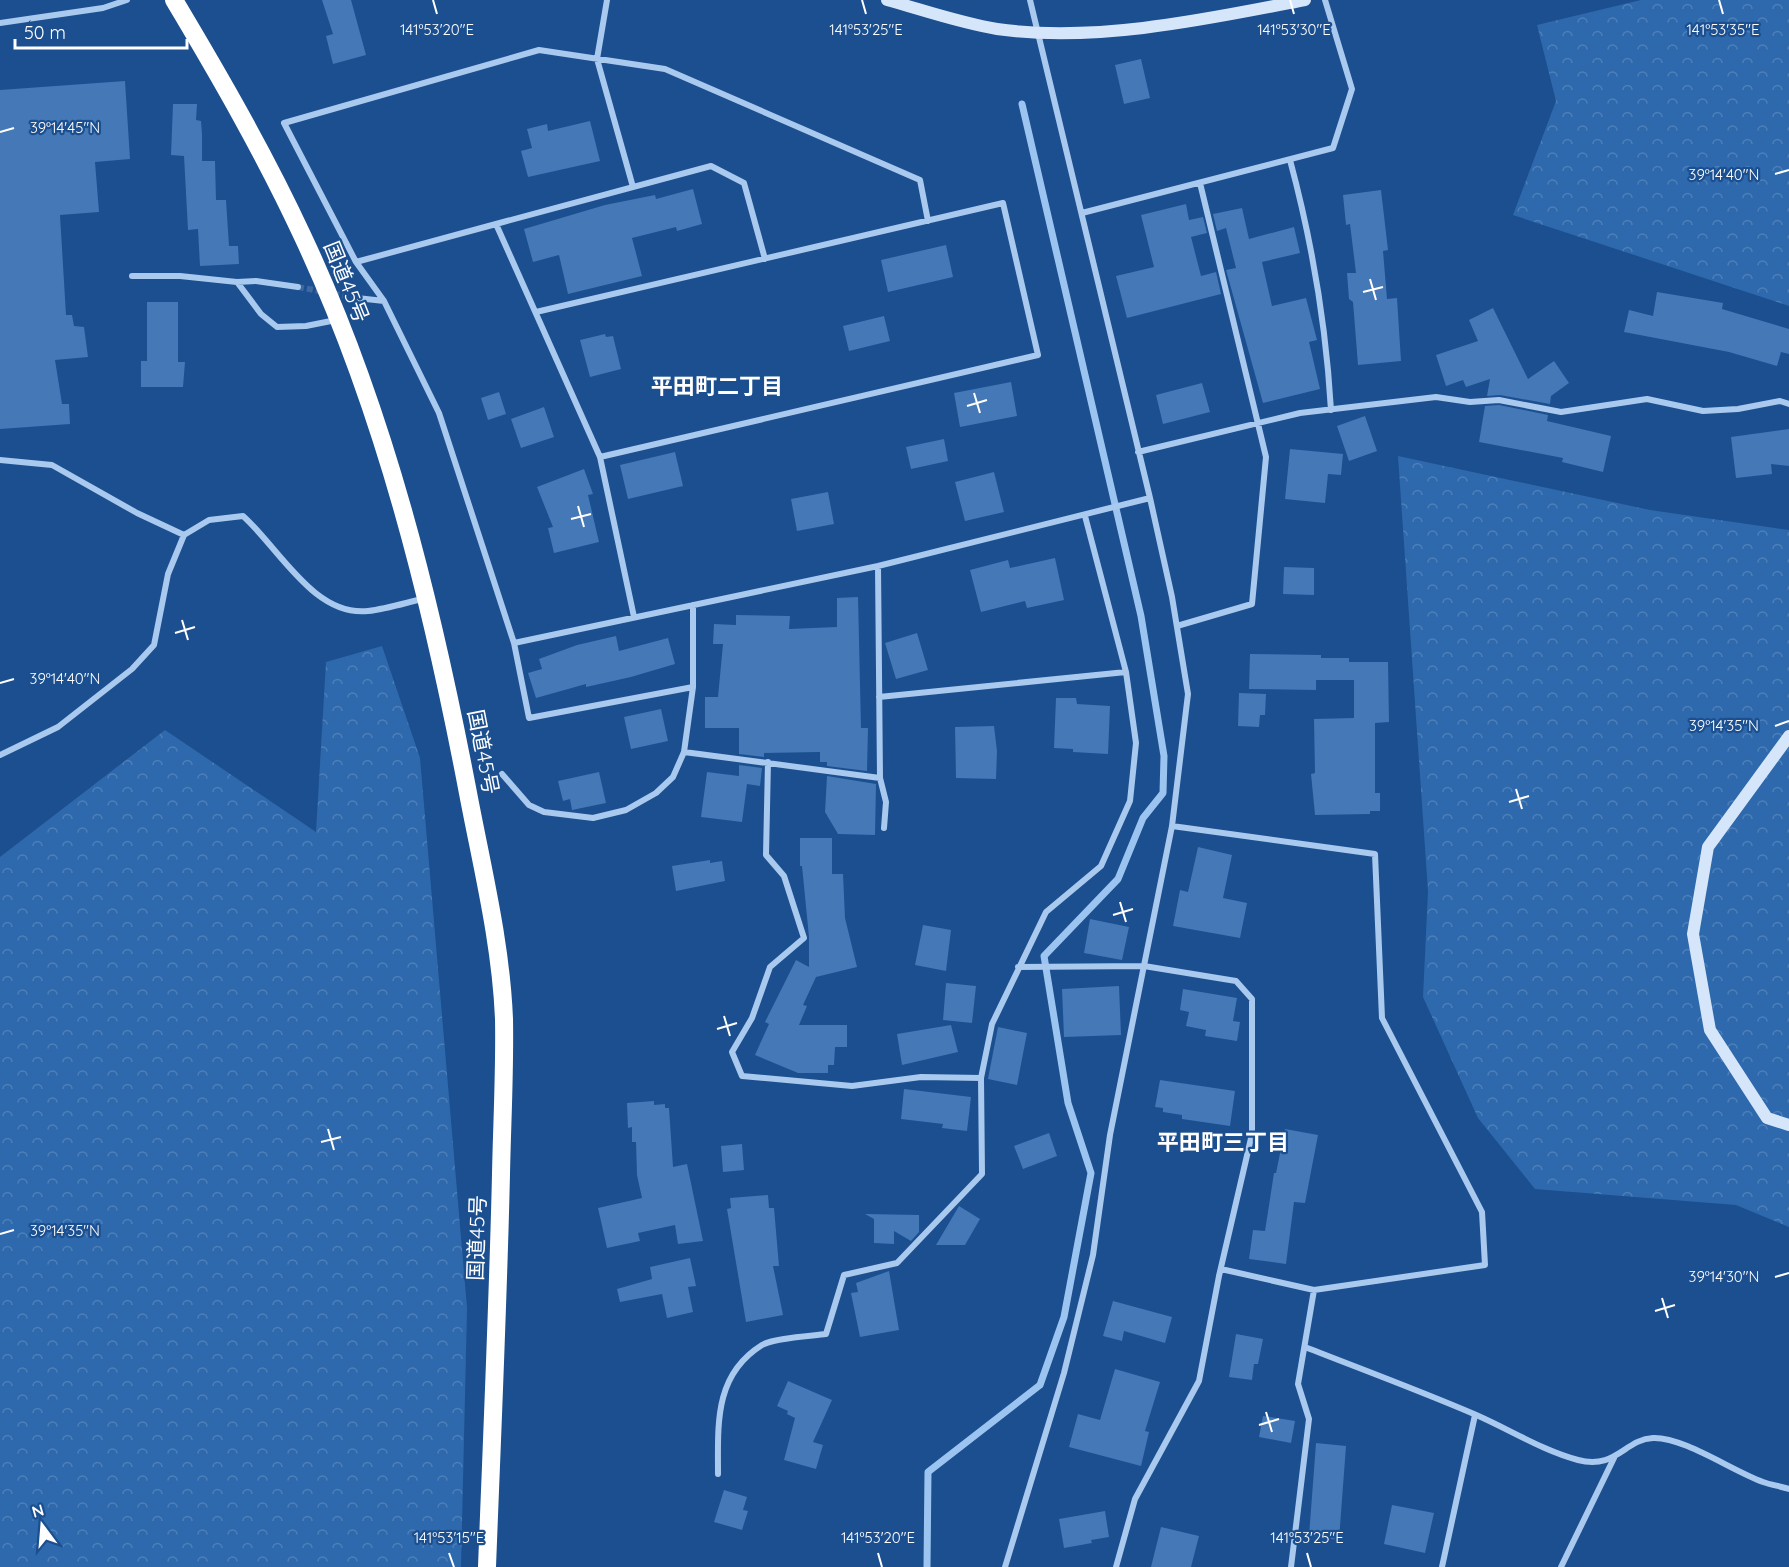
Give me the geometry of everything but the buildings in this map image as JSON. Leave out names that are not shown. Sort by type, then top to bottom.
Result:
[{"type":"highway","name":"国道45号","points":[[174,0],[239,109],[304,239],[337,320],[375,419],[426,598],[453,716],[496,947],[504,1017],[500,1226],[487,1567]]},
{"type":"street","points":[[0,23],[103,8],[127,0]]},
{"type":"street","points":[[607,0],[597,59],[633,187]]},
{"type":"street","points":[[887,0],[997,28],[1037,32],[1122,29],[1239,13],[1305,0]]},
{"type":"street","points":[[1005,1567],[1064,1373],[1094,1255],[1110,1135],[1153,911],[1172,826],[1188,694],[1177,626],[1150,498],[1030,0]]},
{"type":"street","points":[[1082,213],[1333,148],[1352,89],[1325,0]]},
{"type":"street","points":[[693,687],[529,718],[514,643],[439,413],[384,302],[356,262],[284,123],[539,50],[665,69],[920,180],[928,221]]},
{"type":"street","points":[[1290,160],[1315,262],[1327,348],[1331,410]]},
{"type":"street","points":[[356,262],[711,166],[744,183],[765,259]]},
{"type":"street","points":[[1177,626],[1252,604],[1266,457],[1260,423],[1200,183]]},
{"type":"street","points":[[536,312],[1003,203],[1038,355],[600,457]]},
{"type":"street","points":[[496,224],[600,457],[634,617]]},
{"type":"street","points":[[132,276],[180,276],[237,282],[256,281],[298,287]]},
{"type":"street","points":[[237,282],[261,314],[277,327],[337,320]]},
{"type":"street","points":[[357,298],[384,302]]},
{"type":"street","points":[[1138,452],[1260,423],[1331,410],[1436,397],[1470,402],[1499,400],[1561,412],[1647,399],[1703,411],[1738,409],[1780,401],[1789,404]]},
{"type":"street","points":[[0,460],[52,465],[137,513],[184,535]]},
{"type":"street","points":[[514,643],[878,566],[1106,511],[1150,498]]},
{"type":"street","points":[[0,755],[58,727],[132,669],[154,645],[168,574],[184,535],[209,520],[243,516],[264,535],[312,592],[336,608],[366,611],[426,598]]},
{"type":"street","points":[[718,1474],[718,1423],[730,1374],[763,1344],[826,1334],[844,1275],[897,1263],[982,1174],[981,1078],[992,1024],[1046,912],[1101,866],[1130,801],[1136,743],[1126,672],[1086,516]]},
{"type":"street","points":[[878,566],[880,778],[886,802],[884,828]]},
{"type":"street","points":[[502,774],[530,805],[544,812],[593,818],[626,810],[656,793],[673,777],[684,752],[693,687],[693,605]]},
{"type":"street","points":[[879,697],[1126,672]]},
{"type":"street","points":[[1789,736],[1708,847],[1694,934],[1710,1030],[1767,1118],[1789,1125]]},
{"type":"street","points":[[684,752],[880,778]]},
{"type":"street","points":[[768,762],[766,855],[784,876],[804,938],[770,968],[752,1018],[732,1052],[742,1076],[852,1086],[921,1077],[981,1078]]},
{"type":"street","points":[[1172,826],[1375,854],[1382,1018],[1482,1212],[1485,1265],[1314,1290],[1221,1269]]},
{"type":"street","points":[[1018,968],[1144,966],[1236,981],[1252,999],[1252,1134],[1221,1269],[1199,1381],[1135,1499],[1116,1567]]},
{"type":"street","points":[[1292,1567],[1309,1419],[1298,1384],[1314,1290]]},
{"type":"street","points":[[1305,1347],[1475,1415],[1554,1453],[1581,1461],[1595,1462],[1614,1458],[1641,1441],[1652,1438],[1670,1439],[1762,1482],[1789,1489]]},
{"type":"street","points":[[1442,1567],[1475,1415]]},
{"type":"street","points":[[1561,1567],[1614,1458]]},
{"type":"green space","points":[[1641,0],[1789,0],[1789,306],[1513,215],[1556,101],[1537,25]]},
{"type":"green space","points":[[1398,456],[1650,510],[1789,530],[1789,1227],[1736,1205],[1535,1189],[1478,1118],[1423,997],[1428,891]]},
{"type":"green space","points":[[382,646],[420,758],[467,1308],[461,1567],[0,1567],[0,857],[165,730],[316,832],[326,662]]},
{"type":"waterway","points":[[927,1567],[928,1472],[1040,1385],[1064,1317],[1091,1173],[1068,1103],[1044,956],[1118,879],[1143,818],[1163,793],[1164,756],[1141,616],[1022,104]]},
{"type":"tunnel","points":[[298,287],[357,298]]},
{"type":"district","name":"平田町二丁目","points":[[717,386]]},
{"type":"district","name":"平田町三丁目","points":[[1223,1142]]}]
